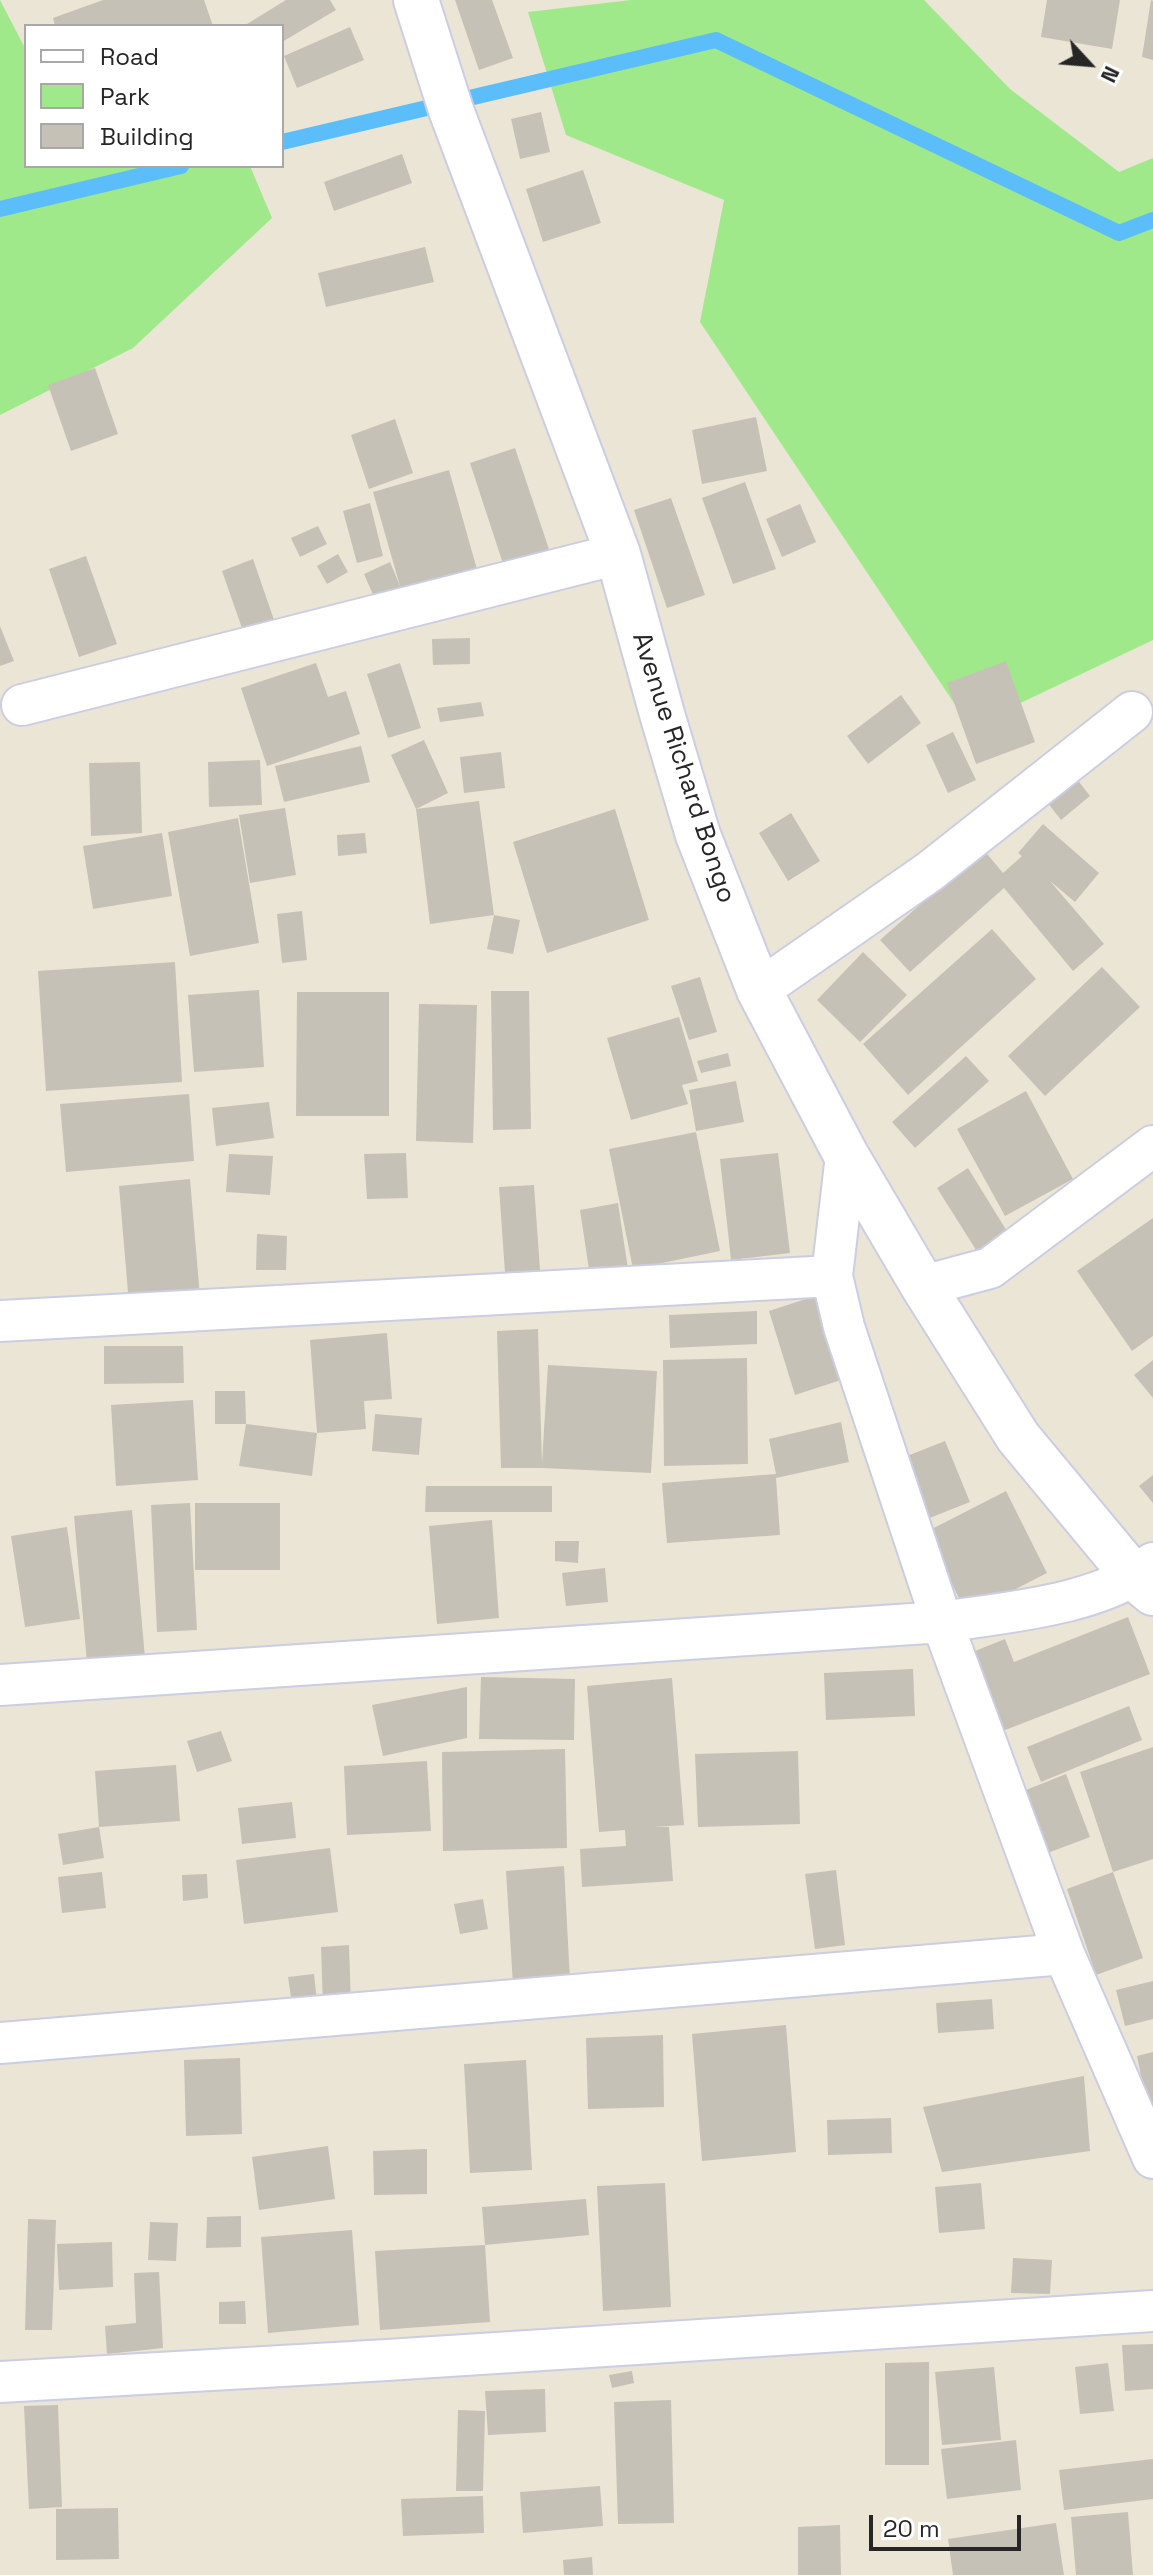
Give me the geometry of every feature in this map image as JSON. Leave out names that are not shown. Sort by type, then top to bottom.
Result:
[{"type":"street","name":"Avenue Richard Bongo","points":[[416,0],[451,110],[618,554],[698,835],[759,990],[846,1155],[923,1286],[1018,1437],[1147,1578]]},
{"type":"street","points":[[22,705],[618,554]]},
{"type":"street","points":[[759,990],[929,872],[1132,712]]},
{"type":"street","points":[[923,1286],[990,1268],[1153,1146]]},
{"type":"street","points":[[846,1155],[832,1276],[844,1327],[942,1622],[1064,1954],[1153,2158]]},
{"type":"street","points":[[0,1321],[832,1276]]},
{"type":"street","points":[[0,1685],[942,1622],[1056,1605],[1147,1578]]},
{"type":"street","points":[[0,2043],[1064,1954]]},
{"type":"street","points":[[0,2382],[1153,2311]]},
{"type":"green space","points":[[0,0],[24,46],[24,168],[251,168],[272,218],[133,348],[0,415]]},
{"type":"green space","points":[[631,0],[924,0],[1010,89],[1119,172],[1153,158],[1153,640],[970,727],[700,322],[724,200],[566,135],[528,12]]},
{"type":"building","points":[[103,0],[204,0],[212,24],[54,24],[53,18]]},
{"type":"building","points":[[286,0],[330,0],[336,10],[284,41],[284,24],[247,24]]},
{"type":"building","points":[[455,0],[492,0],[513,58],[479,70]]},
{"type":"building","points":[[1047,0],[1120,0],[1112,49],[1041,37]]},
{"type":"building","points":[[1153,1],[1153,60],[1142,57]]},
{"type":"building","points":[[350,27],[364,60],[297,88],[284,56]]},
{"type":"building","points":[[541,112],[550,152],[520,159],[511,119]]},
{"type":"building","points":[[402,154],[412,183],[334,211],[324,182]]},
{"type":"building","points":[[583,170],[601,223],[543,242],[526,189]]},
{"type":"building","points":[[425,247],[434,282],[326,307],[318,273]]},
{"type":"building","points":[[95,368],[118,434],[71,451],[48,385]]},
{"type":"building","points":[[756,417],[767,471],[702,484],[692,430]]},
{"type":"building","points":[[395,419],[413,473],[369,489],[351,435]]},
{"type":"building","points":[[515,448],[554,564],[508,579],[470,463]]},
{"type":"building","points":[[449,470],[478,573],[377,604],[364,574],[390,562],[400,586],[373,492]]},
{"type":"building","points":[[745,482],[776,569],[733,584],[702,498]]},
{"type":"building","points":[[671,498],[705,595],[667,608],[634,510]]},
{"type":"building","points":[[370,503],[383,556],[357,563],[343,511]]},
{"type":"building","points":[[800,504],[816,542],[782,557],[766,519]]},
{"type":"building","points":[[318,526],[327,544],[300,557],[291,538]]},
{"type":"building","points":[[338,554],[348,572],[327,584],[317,566]]},
{"type":"building","points":[[86,556],[117,644],[79,657],[49,569]]},
{"type":"building","points":[[253,559],[274,620],[243,631],[222,571]]},
{"type":"building","points":[[0,626],[14,661],[0,666]]},
{"type":"building","points":[[470,638],[470,664],[433,665],[432,639]]},
{"type":"building","points":[[1006,661],[1035,742],[976,764],[947,683]]},
{"type":"building","points":[[316,663],[328,697],[346,691],[360,734],[267,766],[241,688]]},
{"type":"building","points":[[400,663],[421,728],[388,738],[367,674]]},
{"type":"building","points":[[901,695],[921,723],[868,764],[847,736]]},
{"type":"building","points":[[481,702],[484,716],[440,722],[437,708]]},
{"type":"building","points":[[953,732],[976,780],[948,793],[926,745]]},
{"type":"building","points":[[424,740],[448,793],[416,809],[391,755]]},
{"type":"building","points":[[361,746],[370,782],[284,802],[275,766]]},
{"type":"building","points":[[501,752],[505,788],[464,793],[460,757]]},
{"type":"building","points":[[260,760],[262,805],[209,807],[208,762]]},
{"type":"building","points":[[140,762],[142,833],[91,836],[89,763]]},
{"type":"building","points":[[1073,774],[1090,796],[1061,820],[1044,798]]},
{"type":"building","points":[[479,801],[494,915],[430,924],[416,809]]},
{"type":"building","points":[[285,808],[296,875],[250,883],[239,815]]},
{"type":"building","points":[[615,809],[649,920],[547,953],[513,842]]},
{"type":"building","points":[[791,813],[820,861],[788,881],[759,833]]},
{"type":"building","points":[[238,818],[259,943],[190,956],[168,832]]},
{"type":"building","points":[[1043,824],[1099,873],[1075,902],[1050,881],[1104,944],[1073,971],[1004,888],[910,972],[880,940],[983,849],[1003,873],[1022,856],[1018,853]]},
{"type":"building","points":[[162,833],[172,896],[93,909],[83,846]]},
{"type":"building","points":[[365,833],[367,853],[338,856],[337,835]]},
{"type":"building","points":[[302,911],[307,960],[282,963],[277,914]]},
{"type":"building","points":[[494,915],[520,920],[513,954],[487,949]]},
{"type":"building","points":[[992,929],[1036,979],[908,1095],[863,1044]]},
{"type":"building","points":[[863,952],[907,995],[860,1042],[817,1000]]},
{"type":"building","points":[[175,962],[182,1082],[46,1091],[38,971]]},
{"type":"building","points":[[1102,967],[1140,1007],[1045,1096],[1008,1056]]},
{"type":"building","points":[[700,977],[717,1032],[689,1040],[671,986]]},
{"type":"building","points":[[259,990],[264,1067],[194,1072],[188,995]]},
{"type":"building","points":[[491,991],[529,991],[531,1129],[493,1130]]},
{"type":"building","points":[[297,992],[389,992],[389,1116],[296,1116]]},
{"type":"building","points":[[419,1004],[477,1005],[473,1143],[416,1141]]},
{"type":"building","points":[[679,1017],[698,1081],[682,1085],[688,1104],[631,1120],[607,1038]]},
{"type":"building","points":[[728,1053],[731,1066],[701,1073],[697,1061]]},
{"type":"building","points":[[966,1056],[989,1081],[915,1148],[892,1122]]},
{"type":"building","points":[[736,1081],[744,1122],[696,1131],[689,1090]]},
{"type":"building","points":[[1026,1091],[1073,1179],[1005,1216],[957,1129]]},
{"type":"building","points":[[189,1094],[194,1161],[66,1172],[60,1104]]},
{"type":"building","points":[[269,1102],[274,1138],[216,1146],[212,1108]]},
{"type":"building","points":[[696,1132],[720,1251],[633,1269],[609,1149]]},
{"type":"building","points":[[406,1153],[408,1198],[367,1199],[364,1154]]},
{"type":"building","points":[[778,1153],[790,1253],[731,1260],[720,1159]]},
{"type":"building","points":[[229,1154],[273,1156],[270,1195],[226,1192]]},
{"type":"building","points":[[968,1168],[1013,1241],[983,1261],[937,1188]]},
{"type":"building","points":[[190,1179],[200,1297],[129,1304],[119,1186]]},
{"type":"building","points":[[534,1185],[541,1284],[506,1287],[499,1187]]},
{"type":"building","points":[[618,1203],[628,1269],[590,1276],[580,1210]]},
{"type":"building","points":[[1153,1218],[1153,1336],[1132,1351],[1077,1271]]},
{"type":"building","points":[[257,1234],[287,1236],[286,1270],[256,1270]]},
{"type":"building","points":[[815,1296],[841,1380],[795,1395],[769,1311]]},
{"type":"building","points":[[757,1311],[757,1344],[670,1348],[669,1315]]},
{"type":"building","points":[[538,1329],[542,1463],[548,1365],[657,1371],[651,1473],[501,1468],[497,1331]]},
{"type":"building","points":[[387,1333],[392,1399],[364,1401],[366,1429],[317,1433],[310,1340]]},
{"type":"building","points":[[104,1346],[183,1346],[184,1383],[104,1384]]},
{"type":"building","points":[[747,1358],[748,1464],[664,1466],[663,1360]]},
{"type":"building","points":[[1153,1360],[1153,1398],[1134,1375]]},
{"type":"building","points":[[215,1391],[245,1391],[246,1424],[215,1424]]},
{"type":"building","points":[[193,1400],[198,1480],[116,1486],[111,1405]]},
{"type":"building","points":[[375,1414],[422,1418],[419,1455],[372,1451]]},
{"type":"building","points":[[841,1422],[849,1462],[776,1478],[780,1535],[667,1543],[662,1483],[776,1474],[769,1439]]},
{"type":"building","points":[[246,1424],[317,1433],[312,1476],[239,1466]]},
{"type":"building","points":[[945,1441],[970,1502],[927,1519],[902,1458]]},
{"type":"building","points":[[1153,1475],[1153,1503],[1139,1486]]},
{"type":"building","points":[[426,1486],[552,1486],[552,1512],[425,1512]]},
{"type":"building","points":[[1006,1491],[1047,1573],[967,1614],[926,1532]]},
{"type":"building","points":[[190,1503],[197,1630],[157,1632],[151,1505]]},
{"type":"building","points":[[195,1503],[280,1503],[280,1570],[195,1570]]},
{"type":"building","points":[[132,1510],[145,1658],[87,1663],[74,1516]]},
{"type":"building","points":[[492,1520],[499,1618],[437,1624],[429,1526]]},
{"type":"building","points":[[67,1527],[80,1619],[25,1627],[11,1536]]},
{"type":"building","points":[[555,1541],[579,1541],[578,1563],[555,1561]]},
{"type":"building","points":[[605,1568],[608,1602],[566,1606],[562,1573]]},
{"type":"building","points":[[1128,1617],[1150,1674],[1000,1732],[970,1653],[1005,1639],[1014,1662]]},
{"type":"building","points":[[913,1669],[915,1716],[826,1720],[824,1673]]},
{"type":"building","points":[[481,1677],[575,1679],[574,1740],[479,1739]]},
{"type":"building","points":[[672,1678],[684,1825],[654,1827],[669,1827],[673,1881],[582,1887],[580,1849],[626,1846],[625,1830],[599,1832],[587,1686]]},
{"type":"building","points":[[467,1687],[467,1738],[383,1756],[372,1705]]},
{"type":"building","points":[[1129,1706],[1142,1740],[1041,1782],[1027,1747]]},
{"type":"building","points":[[221,1731],[232,1761],[197,1772],[187,1741]]},
{"type":"building","points":[[1153,1747],[1153,1859],[1113,1872],[1080,1772]]},
{"type":"building","points":[[565,1749],[567,1848],[443,1851],[442,1752]]},
{"type":"building","points":[[798,1751],[800,1824],[698,1827],[695,1754]]},
{"type":"building","points":[[427,1761],[431,1831],[347,1835],[344,1766]]},
{"type":"building","points":[[176,1765],[180,1821],[99,1827],[95,1771]]},
{"type":"building","points":[[1066,1774],[1090,1837],[1045,1854],[1021,1792]]},
{"type":"building","points":[[292,1802],[296,1838],[242,1844],[238,1808]]},
{"type":"building","points":[[99,1827],[104,1858],[63,1865],[58,1834]]},
{"type":"building","points":[[330,1848],[338,1912],[244,1924],[236,1860]]},
{"type":"building","points":[[564,1866],[570,1981],[513,1985],[506,1871]]},
{"type":"building","points":[[836,1870],[845,1945],[815,1949],[805,1874]]},
{"type":"building","points":[[102,1872],[106,1908],[62,1913],[58,1877]]},
{"type":"building","points":[[1113,1872],[1143,1958],[1096,1975],[1067,1889]]},
{"type":"building","points":[[207,1874],[208,1898],[183,1901],[182,1875]]},
{"type":"building","points":[[483,1899],[488,1929],[460,1934],[454,1904]]},
{"type":"building","points":[[349,1945],[351,2005],[323,2006],[321,1947]]},
{"type":"building","points":[[314,1974],[317,2001],[292,2004],[288,1977]]},
{"type":"building","points":[[1153,1981],[1153,2019],[1125,2026],[1116,1990]]},
{"type":"building","points":[[992,1999],[994,2029],[938,2033],[936,2003]]},
{"type":"building","points":[[786,2025],[796,2152],[702,2161],[692,2034]]},
{"type":"building","points":[[663,2035],[664,2107],[588,2109],[586,2038]]},
{"type":"building","points":[[1153,2052],[1153,2129],[1152,2129],[1137,2056]]},
{"type":"building","points":[[240,2058],[242,2134],[186,2136],[184,2060]]},
{"type":"building","points":[[526,2060],[532,2170],[470,2173],[464,2064]]},
{"type":"building","points":[[1084,2076],[1090,2151],[942,2172],[923,2107]]},
{"type":"building","points":[[891,2118],[892,2153],[828,2155],[827,2120]]},
{"type":"building","points":[[328,2146],[335,2199],[259,2210],[252,2157]]},
{"type":"building","points":[[427,2149],[427,2194],[374,2195],[373,2151]]},
{"type":"building","points":[[665,2183],[671,2307],[603,2311],[597,2186]]},
{"type":"building","points":[[981,2183],[985,2229],[939,2233],[935,2187]]},
{"type":"building","points":[[586,2199],[589,2235],[485,2245],[482,2207]]},
{"type":"building","points":[[241,2216],[241,2247],[206,2248],[207,2217]]},
{"type":"building","points":[[28,2219],[56,2220],[52,2330],[25,2330]]},
{"type":"building","points":[[150,2222],[178,2223],[176,2261],[148,2260]]},
{"type":"building","points":[[352,2230],[359,2325],[268,2333],[261,2237]]},
{"type":"building","points":[[112,2242],[113,2287],[59,2290],[57,2244]]},
{"type":"building","points":[[485,2245],[490,2322],[380,2330],[375,2251]]},
{"type":"building","points":[[1013,2258],[1052,2260],[1050,2294],[1011,2293]]},
{"type":"building","points":[[159,2272],[163,2348],[107,2354],[105,2326],[136,2323],[134,2273]]},
{"type":"building","points":[[245,2301],[246,2324],[219,2324],[219,2302]]},
{"type":"building","points":[[1153,2344],[1153,2389],[1125,2391],[1122,2345]]},
{"type":"building","points":[[929,2362],[929,2465],[885,2465],[885,2363]]},
{"type":"building","points":[[1108,2363],[1114,2411],[1080,2414],[1075,2367]]},
{"type":"building","points":[[994,2367],[1001,2440],[942,2445],[935,2372]]},
{"type":"building","points":[[632,2371],[634,2383],[612,2388],[609,2375]]},
{"type":"building","points":[[545,2389],[546,2432],[488,2435],[485,2391]]},
{"type":"building","points":[[671,2400],[674,2523],[618,2524],[614,2402]]},
{"type":"building","points":[[58,2405],[62,2507],[29,2509],[24,2406]]},
{"type":"building","points":[[458,2410],[485,2411],[483,2491],[456,2491]]},
{"type":"building","points":[[1016,2440],[1021,2490],[947,2499],[941,2449]]},
{"type":"building","points":[[1153,2459],[1153,2499],[1064,2510],[1059,2470]]},
{"type":"building","points":[[600,2486],[603,2526],[523,2533],[520,2492]]},
{"type":"building","points":[[483,2496],[484,2533],[403,2536],[401,2499]]},
{"type":"building","points":[[118,2508],[119,2559],[56,2560],[56,2509]]},
{"type":"building","points":[[1128,2512],[1133,2575],[1076,2575],[1071,2517]]},
{"type":"building","points":[[1056,2523],[1064,2575],[953,2575],[948,2539]]},
{"type":"building","points":[[840,2525],[841,2575],[798,2575],[798,2527]]},
{"type":"building","points":[[592,2557],[593,2575],[564,2575],[563,2560]]},
{"type":"waterway","points":[[284,142],[716,40],[1119,233],[1153,220]]},
{"type":"waterway","points":[[0,209],[173,168]]}]
